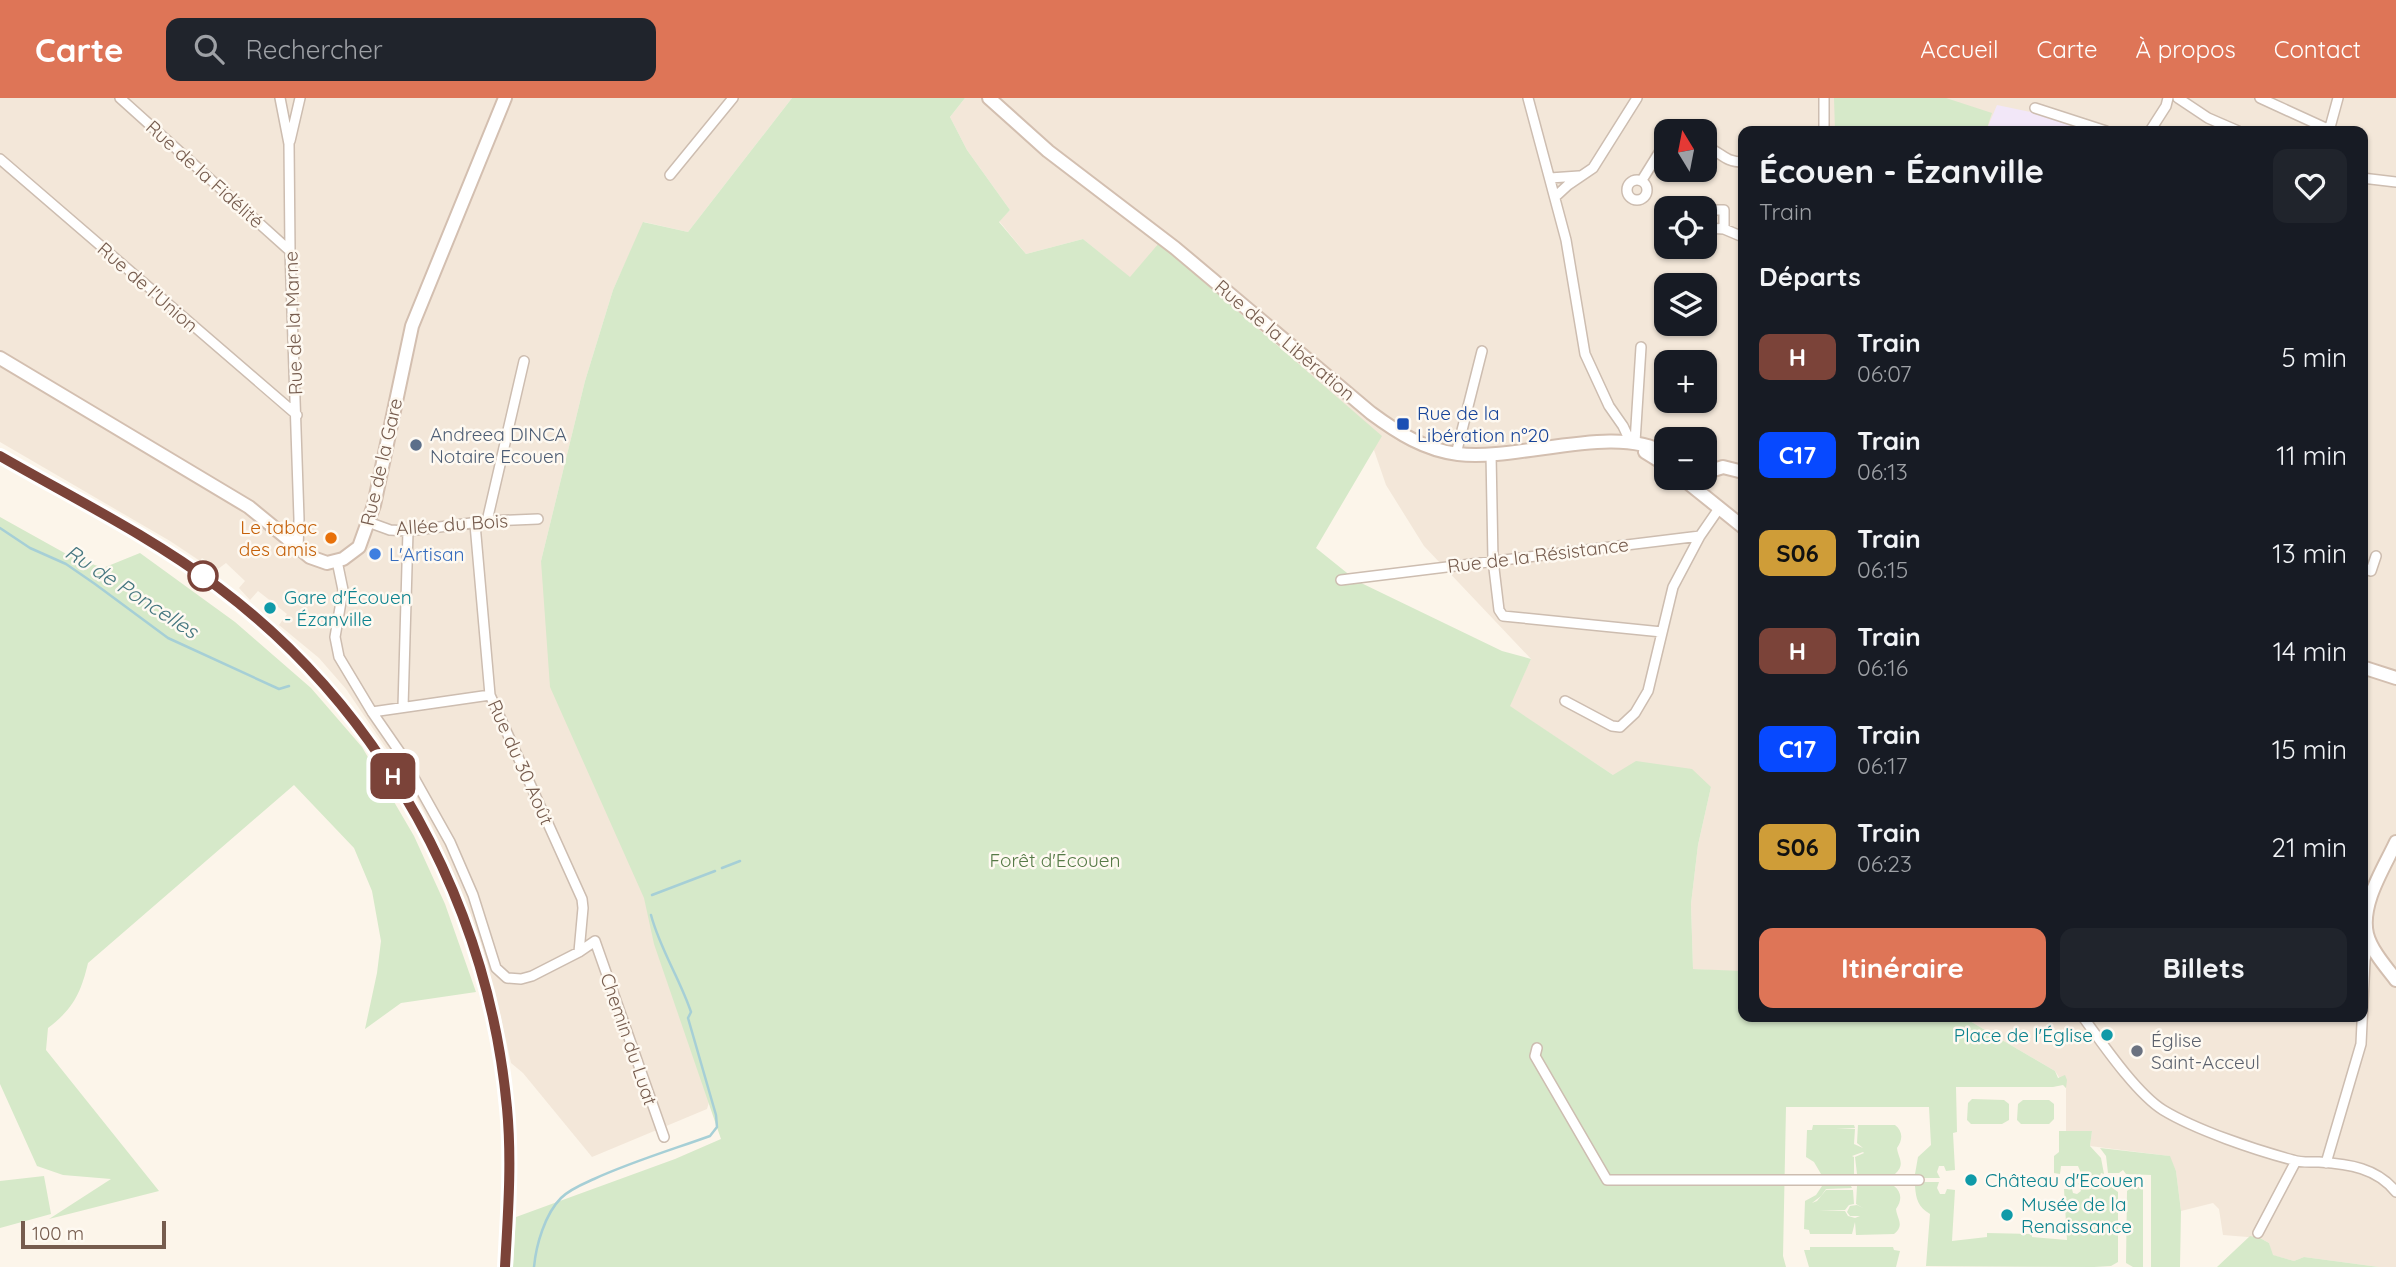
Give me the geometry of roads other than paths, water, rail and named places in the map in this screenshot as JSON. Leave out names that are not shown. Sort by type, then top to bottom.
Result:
[{"type":"main road","name":"Rue de la Gare","points":[[337,561],[349,556],[359,547],[368,523],[412,326],[504,98]]},
{"type":"main road","name":"Rue de la Libération","points":[[989,98],[1048,151],[1175,248],[1390,428],[1421,444],[1456,454],[1491,454],[1633,442]]},
{"type":"main road","points":[[0,358],[261,514],[298,549],[317,561],[337,561]]},
{"type":"main road","points":[[1633,442],[1654,447]]},
{"type":"main road","points":[[1633,442],[1654,457]]},
{"type":"main road","points":[[1717,470],[1723,467],[1738,471]]},
{"type":"main road","points":[[1698,490],[1738,523]]},
{"type":"main road","points":[[2368,669],[2396,678]]},
{"type":"main road","points":[[2368,912],[2396,842]]},
{"type":"main road","points":[[2368,933],[2371,943],[2396,980]]},
{"type":"street","name":"Rue de la Marne","points":[[280,98],[289,144],[298,549]]},
{"type":"street","points":[[289,144],[300,98]]},
{"type":"street","points":[[670,175],[733,98]]},
{"type":"street","points":[[1528,98],[1566,240],[1585,354],[1609,406],[1633,442]]},
{"type":"street","points":[[1555,197],[1598,161],[1637,98]]},
{"type":"street","points":[[1824,98],[1824,126]]},
{"type":"street","points":[[2153,126],[2168,98]]},
{"type":"street","points":[[2178,98],[2208,118],[2226,126]]},
{"type":"street","points":[[2260,98],[2320,126]]},
{"type":"street","points":[[2330,126],[2338,98]]},
{"type":"street","name":"Rue de la Fidélité","points":[[125,100],[290,251]]},
{"type":"street","points":[[2035,108],[2091,126]]},
{"type":"street","points":[[1717,153],[1728,161],[1738,162]]},
{"type":"street","name":"Rue de l'Union","points":[[0,159],[297,415]]},
{"type":"street","points":[[1642,180],[1654,161]]},
{"type":"street","points":[[1550,178],[1581,176]]},
{"type":"street","points":[[2368,179],[2396,182]]},
{"type":"street","points":[[1724,229],[1738,235]]},
{"type":"street","points":[[1633,442],[1642,347]]},
{"type":"street","points":[[1456,454],[1482,351]]},
{"type":"street","points":[[486,521],[524,361]]},
{"type":"street","points":[[1491,454],[1493,560],[1499,610],[1503,616],[1662,632]]},
{"type":"street","points":[[1703,490],[1703,494]]},
{"type":"street","points":[[1565,701],[1604,723],[1620,727],[1635,713],[1653,677],[1673,587],[1700,536],[1720,507]]},
{"type":"street","name":"Allée du Bois","points":[[368,523],[390,530],[408,531],[486,521],[538,519]]},
{"type":"street","name":"Rue du 30 Août","points":[[475,524],[490,695],[582,899],[579,952]]},
{"type":"street","points":[[403,707],[408,531]]},
{"type":"street","name":"Rue de la Résistance","points":[[1341,580],[1700,536]]},
{"type":"street","points":[[2368,570],[2371,571],[2376,556]]},
{"type":"street","points":[[337,561],[343,590],[335,637],[339,657],[372,712],[400,751],[450,842],[473,895],[493,963],[503,977],[513,979],[532,976],[579,952]]},
{"type":"street","points":[[372,712],[490,695]]},
{"type":"street","name":"Chemin du Luat","points":[[579,952],[595,942],[664,1137]]},
{"type":"street","points":[[2368,948],[2371,943]]},
{"type":"street","points":[[2087,1022],[2108,1051],[2155,1104],[2165,1111],[2224,1137],[2296,1161],[2345,1165],[2372,1172],[2388,1182],[2396,1192]]},
{"type":"street","points":[[2326,1163],[2361,1044],[2362,1022]]},
{"type":"street","points":[[1537,1048],[1535,1056],[1607,1180],[1919,1180]]},
{"type":"street","points":[[2258,1233],[2296,1161]]},
{"type":"waterway","name":"Ru de Poncelles","points":[[0,528],[30,548],[66,564],[168,638],[279,689],[289,686]]},
{"type":"waterway","points":[[722,868],[740,861]]},
{"type":"waterway","points":[[652,895],[715,871]]},
{"type":"waterway","points":[[534,1267],[546,1221],[555,1205],[572,1189],[622,1167],[710,1136],[717,1127],[716,1115],[688,1018],[691,1012],[651,915]]},
{"type":"railway","points":[[0,456],[138,534],[218,587],[277,637],[330,692],[377,753],[417,818],[450,886],[477,958],[496,1032],[507,1108],[509,1148],[505,1267]]},
{"type":"train","name":"H","points":[[0,456],[154,544],[239,604],[311,671],[363,733],[399,786],[445,871],[486,986],[508,1112],[509,1195],[505,1267]]},
{"type":"place","name":"Rue de la Libération n°20","points":[[1403,424]]},
{"type":"place","name":"Andreea DINCA Notaire Ecouen","points":[[416,445]]},
{"type":"place","name":"Le tabac des amis","points":[[331,538]]},
{"type":"place","name":"L'Artisan","points":[[375,554]]},
{"type":"place","name":"Gare d'Écouen - Ézanville","points":[[270,608]]},
{"type":"place","name":"Place de l'Église","points":[[2107,1035]]},
{"type":"place","name":"Église Saint-Acceul","points":[[2137,1051]]},
{"type":"place","name":"Château d'Ecouen","points":[[1971,1180]]},
{"type":"place","name":"Musée de la Renaissance","points":[[2007,1215]]},
{"type":"park label","name":"Forêt d'Écouen","points":[[1055,860]]}]
